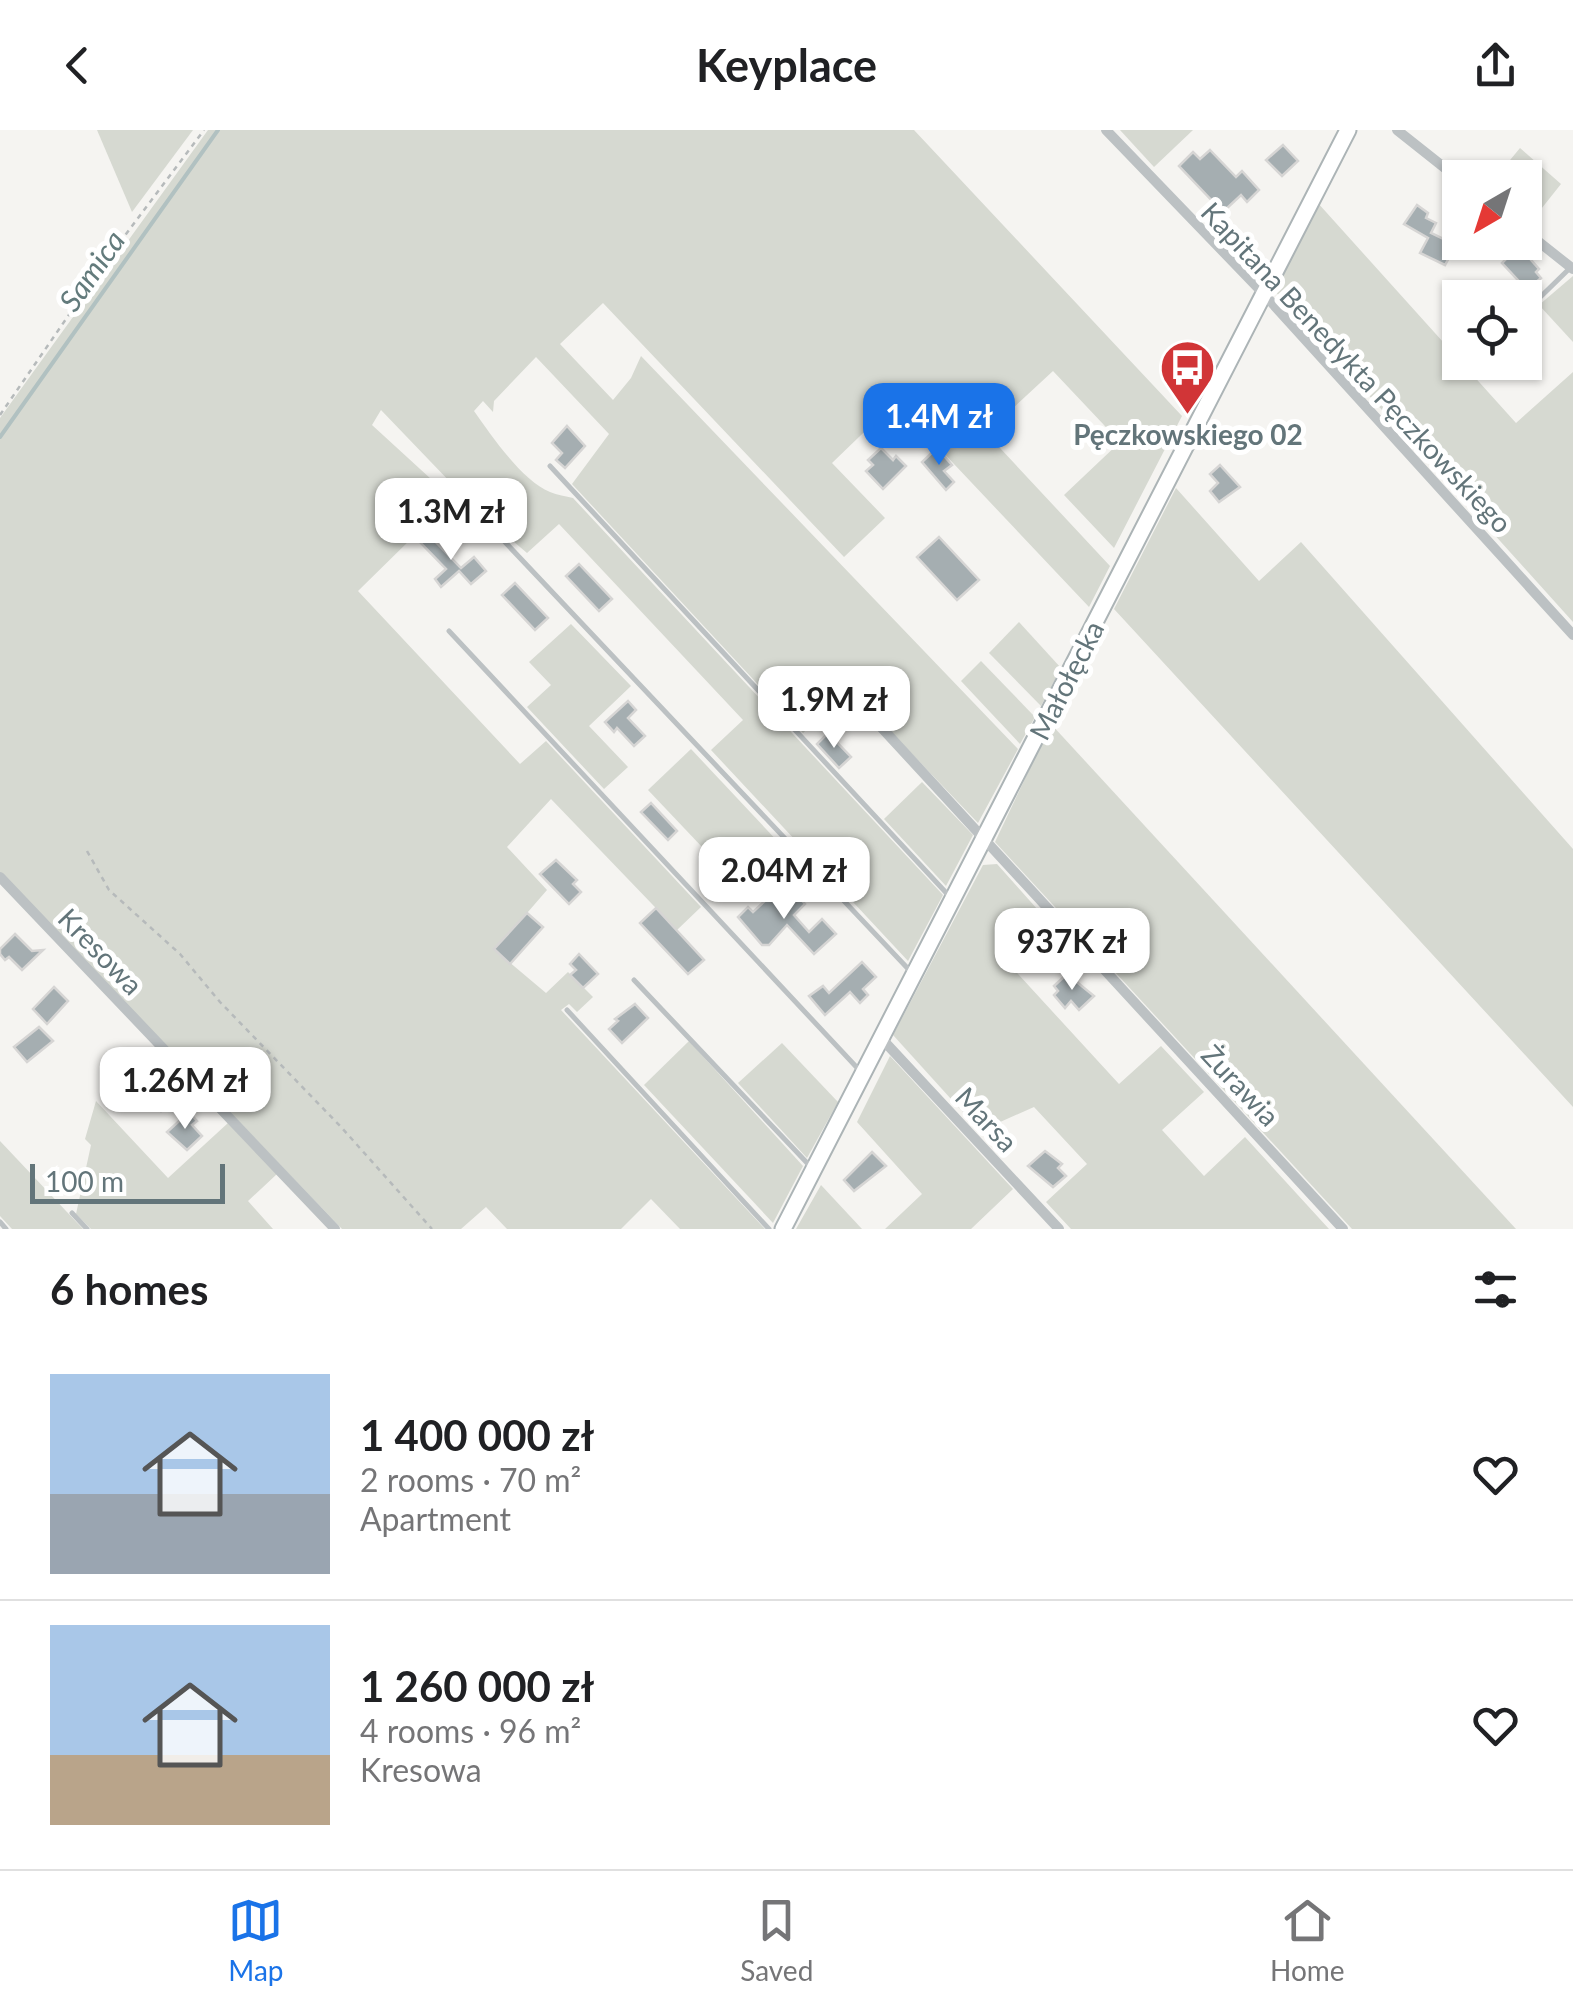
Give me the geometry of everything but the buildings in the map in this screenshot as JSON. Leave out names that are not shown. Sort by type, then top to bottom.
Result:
[{"type":"street","name":"Kapitana Benedykta Pęczkowskiego","points":[[1106,130],[1263,293],[1573,636]]},
{"type":"street","name":"Małołęcka","points":[[783,1229],[1348,130]]},
{"type":"street","points":[[1398,130],[1442,165]]},
{"type":"street","points":[[1542,244],[1572,268]]},
{"type":"street","name":"Żurawia","points":[[869,714],[1342,1229]]},
{"type":"street","name":"Kresowa","points":[[0,878],[335,1229]]},
{"type":"street","name":"Marsa","points":[[882,1039],[1059,1229]]},
{"type":"lane","points":[[1542,296],[1572,268]]},
{"type":"lane","points":[[550,466],[953,900]]},
{"type":"lane","points":[[504,541],[915,976]]},
{"type":"lane","points":[[449,631],[864,1075]]},
{"type":"lane","points":[[634,980],[814,1170]]},
{"type":"lane","points":[[566,1010],[769,1229]]},
{"type":"lane","points":[[72,1213],[87,1229]]},
{"type":"lane","points":[[0,1222],[6,1229]]},
{"type":"path","points":[[0,415],[108,258],[204,130]]},
{"type":"path","points":[[88,852],[108,890],[180,954],[432,1229]]},
{"type":"shaded area","points":[[97,130],[193,130],[132,212]]},
{"type":"shaded area","points":[[208,130],[914,130],[1182,416],[1114,548],[1064,495],[1120,442],[1053,371],[986,433],[1110,566],[1089,607],[903,410],[887,410],[832,463],[885,518],[844,557],[603,303],[560,344],[613,400],[631,378],[641,356],[1018,749],[978,823],[850,689],[803,733],[572,484],[609,434],[536,357],[494,401],[493,412],[483,401],[474,411],[529,478],[550,492],[573,498],[943,895],[908,961],[711,750],[743,720],[559,524],[527,553],[477,510],[381,410],[372,425],[455,501],[448,508],[436,505],[413,537],[358,591],[520,764],[546,741],[701,907],[677,930],[551,799],[507,847],[547,890],[495,950],[546,993],[568,972],[593,997],[577,1012],[569,1004],[561,1010],[765,1229],[680,1229],[651,1199],[621,1229],[507,1229],[486,1207],[461,1229],[342,1229],[0,873],[0,418]]},
{"type":"shaded area","points":[[1120,130],[1193,130],[1154,167]]},
{"type":"shaded area","points":[[1520,148],[1534,160],[1510,160]]},
{"type":"shaded area","points":[[1542,167],[1561,184],[1542,208]]},
{"type":"shaded area","points":[[1317,202],[1442,341],[1442,380],[1477,380],[1516,423],[1573,372],[1573,622],[1273,289]]},
{"type":"shaded area","points":[[1573,276],[1573,342],[1542,308],[1542,302]]},
{"type":"shaded area","points":[[1176,488],[1259,581],[1301,542],[1573,849],[1573,1107],[1114,609]]},
{"type":"shaded area","points":[[1019,622],[1061,668],[1041,706],[989,653]]},
{"type":"shaded area","points":[[571,624],[631,686],[589,726],[628,767],[604,789],[527,707],[551,685],[529,662]]},
{"type":"shaded area","points":[[981,661],[1035,717],[1020,744],[961,681]]},
{"type":"shaded area","points":[[1051,724],[1516,1229],[1352,1229],[995,842]]},
{"type":"shaded area","points":[[691,749],[781,845],[739,886],[648,790]]},
{"type":"shaded area","points":[[922,782],[973,835],[946,886],[884,819]]},
{"type":"shaded area","points":[[997,864],[1038,910],[996,950],[1119,1084],[1161,1046],[1204,1092],[1162,1130],[1204,1176],[1245,1137],[1329,1229],[1071,1229],[1046,1202],[1087,1164],[1034,1107],[980,1131],[893,1035],[983,865]]},
{"type":"shaded area","points":[[689,1041],[803,1166],[773,1223],[644,1085]]},
{"type":"shaded area","points":[[782,1043],[838,1102],[807,1158],[738,1083]]},
{"type":"shaded area","points":[[890,1056],[1013,1189],[971,1229],[885,1229],[922,1194],[857,1122]]},
{"type":"shaded area","points":[[96,1101],[168,1178],[228,1123],[277,1174],[248,1201],[273,1229],[91,1229],[76,1214],[91,1145],[85,1139]]},
{"type":"shaded area","points":[[0,1141],[83,1229],[12,1229],[0,1216]]},
{"type":"shaded area","points":[[821,1185],[862,1229],[796,1229]]},
{"type":"waterway","name":"Samica","points":[[0,437],[218,130]]},
{"type":"place","name":"Pęczkowskiego 02","points":[[1188,417]]}]
